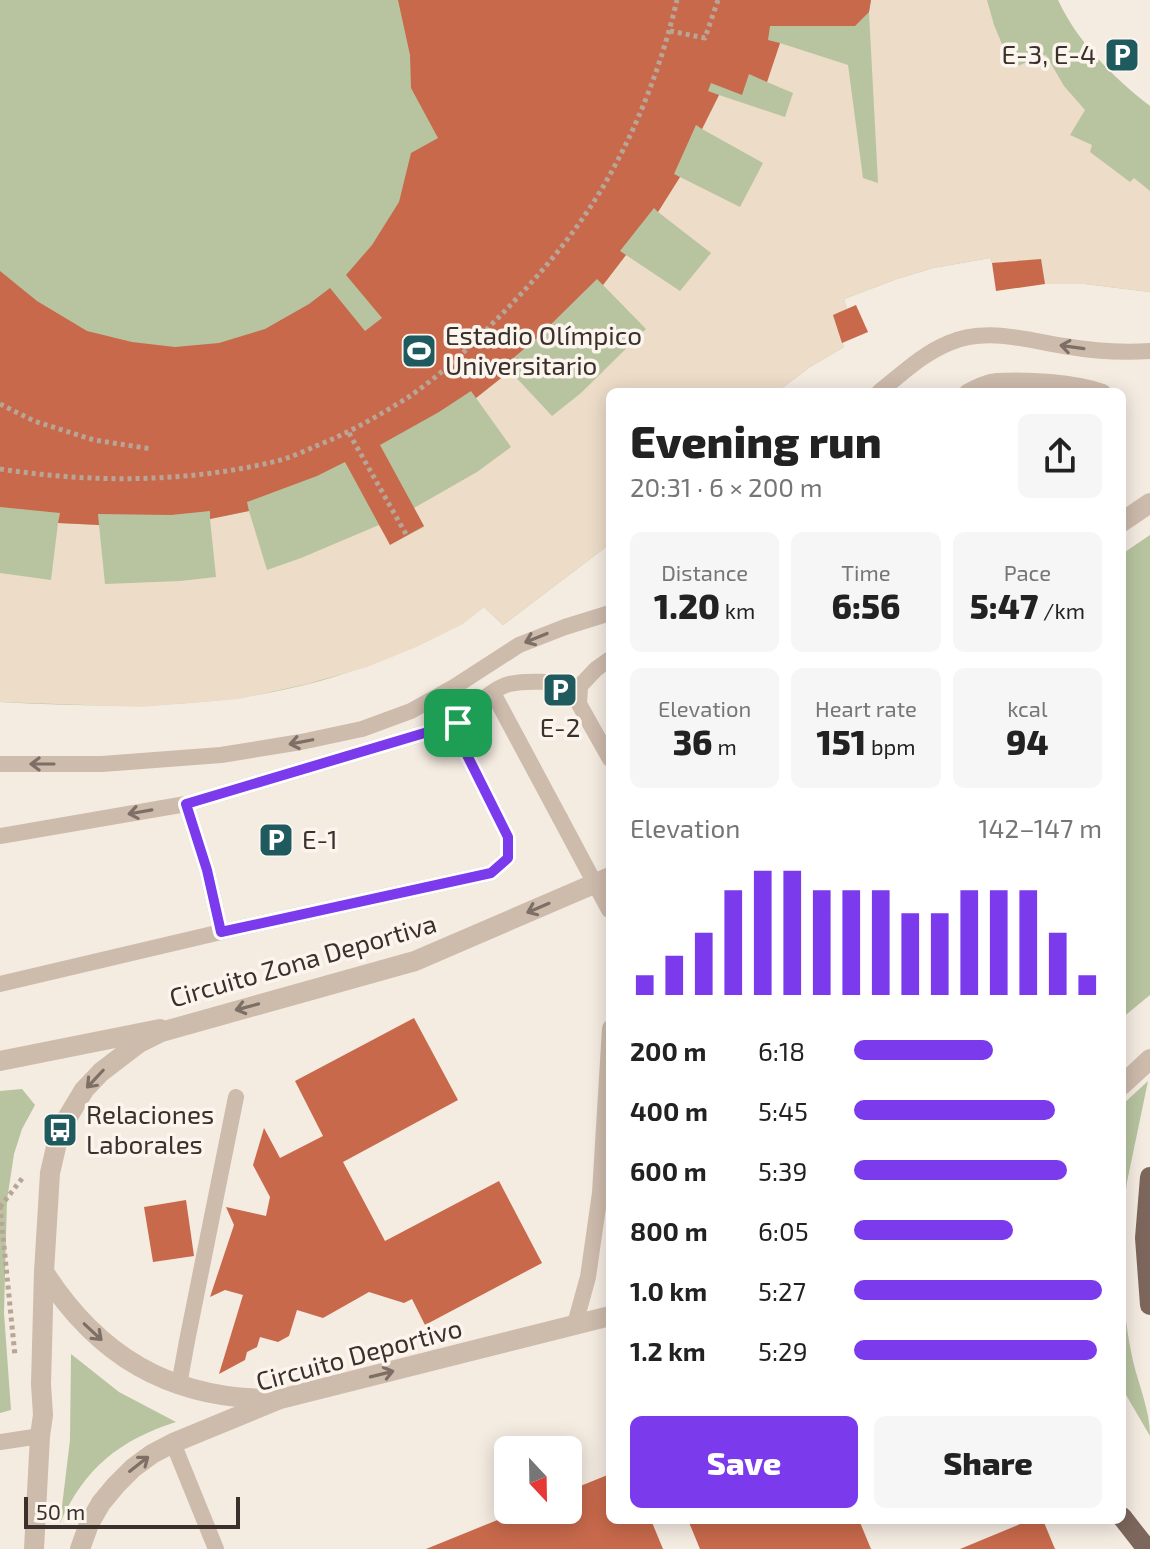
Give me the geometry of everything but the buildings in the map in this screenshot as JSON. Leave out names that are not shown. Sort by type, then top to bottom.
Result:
[{"type":"main road","points":[[1150,1177],[1145,1238],[1150,1305]]},
{"type":"main road","points":[[1126,1522],[1147,1549]]},
{"type":"street","points":[[1126,519],[1150,503]]},
{"type":"street","name":"Circuito Zona Deportiva","points":[[0,1061],[184,1024],[415,961],[606,879]]},
{"type":"street","points":[[34,1549],[43,1415],[44,1272],[50,1173],[60,1130],[84,1090],[101,1072],[150,1037],[184,1024]]},
{"type":"street","points":[[1126,1081],[1150,1059]]},
{"type":"street","points":[[44,1272],[60,1297],[101,1341],[151,1374],[212,1395],[280,1399]]},
{"type":"street","name":"Circuito Deportivo","points":[[80,1549],[89,1524],[116,1485],[152,1454],[173,1443],[280,1399],[606,1317]]},
{"type":"lane","points":[[884,388],[924,355],[952,341],[984,336],[1008,336],[1066,347],[1123,353],[1150,351]]},
{"type":"lane","points":[[974,388],[995,381],[1056,382],[1084,388]]},
{"type":"lane","points":[[0,764],[102,764],[221,755],[362,729],[411,711],[519,645],[606,614]]},
{"type":"lane","points":[[604,731],[579,704],[580,686],[606,662]]},
{"type":"lane","points":[[0,836],[186,804],[458,723],[477,703],[506,684],[546,682],[580,686]]},
{"type":"lane","points":[[493,693],[606,904]]},
{"type":"lane","points":[[0,984],[491,873],[508,858],[508,837],[464,749],[458,723]]},
{"type":"lane","points":[[186,804],[207,870],[221,932]]},
{"type":"lane","points":[[575,1324],[588,1277],[600,1193],[606,1094]]},
{"type":"lane","points":[[179,1385],[236,1097]]},
{"type":"lane","points":[[0,1442],[40,1436]]},
{"type":"lane","points":[[173,1443],[216,1549]]},
{"type":"path","points":[[0,469],[91,478],[212,474],[280,460],[349,433],[410,396],[464,353],[564,245],[612,171],[635,125],[670,31],[677,0]]},
{"type":"path","points":[[670,31],[705,38],[718,0]]},
{"type":"path","points":[[0,404],[34,421],[94,440],[152,449]]},
{"type":"path","points":[[349,433],[407,536]]},
{"type":"path","points":[[0,1206],[15,1356]]},
{"type":"green space","name":"Estadio Olímpico Universitario","points":[[0,0],[1058,0],[1076,31],[1098,58],[1150,106],[1150,292],[1085,284],[1045,284],[1041,259],[992,263],[990,258],[933,268],[897,279],[844,299],[847,309],[833,315],[844,347],[782,388],[606,388],[606,547],[503,625],[484,607],[437,636],[387,658],[339,675],[244,697],[100,706],[0,702]]},
{"type":"green space","points":[[1150,535],[1150,995],[1126,1015],[1126,551]]},
{"type":"green space","points":[[1148,1081],[1126,1190],[1126,1101]]},
{"type":"green space","points":[[22,1089],[35,1105],[22,1129],[14,1154],[7,1200],[4,1313],[11,1410],[0,1413],[0,1091]]},
{"type":"green space","points":[[1126,1317],[1133,1361],[1150,1436],[1126,1395]]},
{"type":"green space","points":[[71,1354],[119,1392],[176,1422],[137,1438],[106,1459],[80,1487],[60,1523],[70,1440]]},
{"type":"shaded area","points":[[871,0],[987,0],[1012,68],[1046,55],[1064,86],[1085,110],[1070,135],[1092,145],[1090,152],[1130,182],[1134,178],[1150,191],[1150,292],[1085,284],[1045,284],[1041,259],[992,263],[990,258],[933,268],[897,279],[844,299],[847,309],[833,315],[844,347],[782,388],[606,388],[606,547],[503,625],[484,607],[463,624],[367,667],[239,699],[141,707],[0,702],[0,573],[51,580],[58,523],[99,525],[105,584],[216,577],[210,519],[249,511],[267,570],[379,525],[391,544],[424,527],[414,508],[477,472],[511,447],[476,398],[510,371],[552,416],[581,393],[646,329],[603,285],[626,255],[680,291],[711,253],[658,212],[680,177],[740,207],[763,163],[702,129],[719,95],[785,117],[793,93],[767,82],[780,43],[848,65],[863,178],[878,183],[869,12]]},
{"type":"place","name":"E-3, E-4","points":[[1122,55]]},
{"type":"place","name":"Estadio Olímpico Universitario","points":[[419,351]]},
{"type":"place","name":"E-2","points":[[560,690]]},
{"type":"place","name":"E-1","points":[[276,840]]},
{"type":"place","name":"Relaciones Laborales","points":[[60,1130]]},
{"type":"route","points":[[458,723],[464,749],[508,837],[508,858],[491,873],[221,932],[207,870],[186,804],[458,723]]}]
